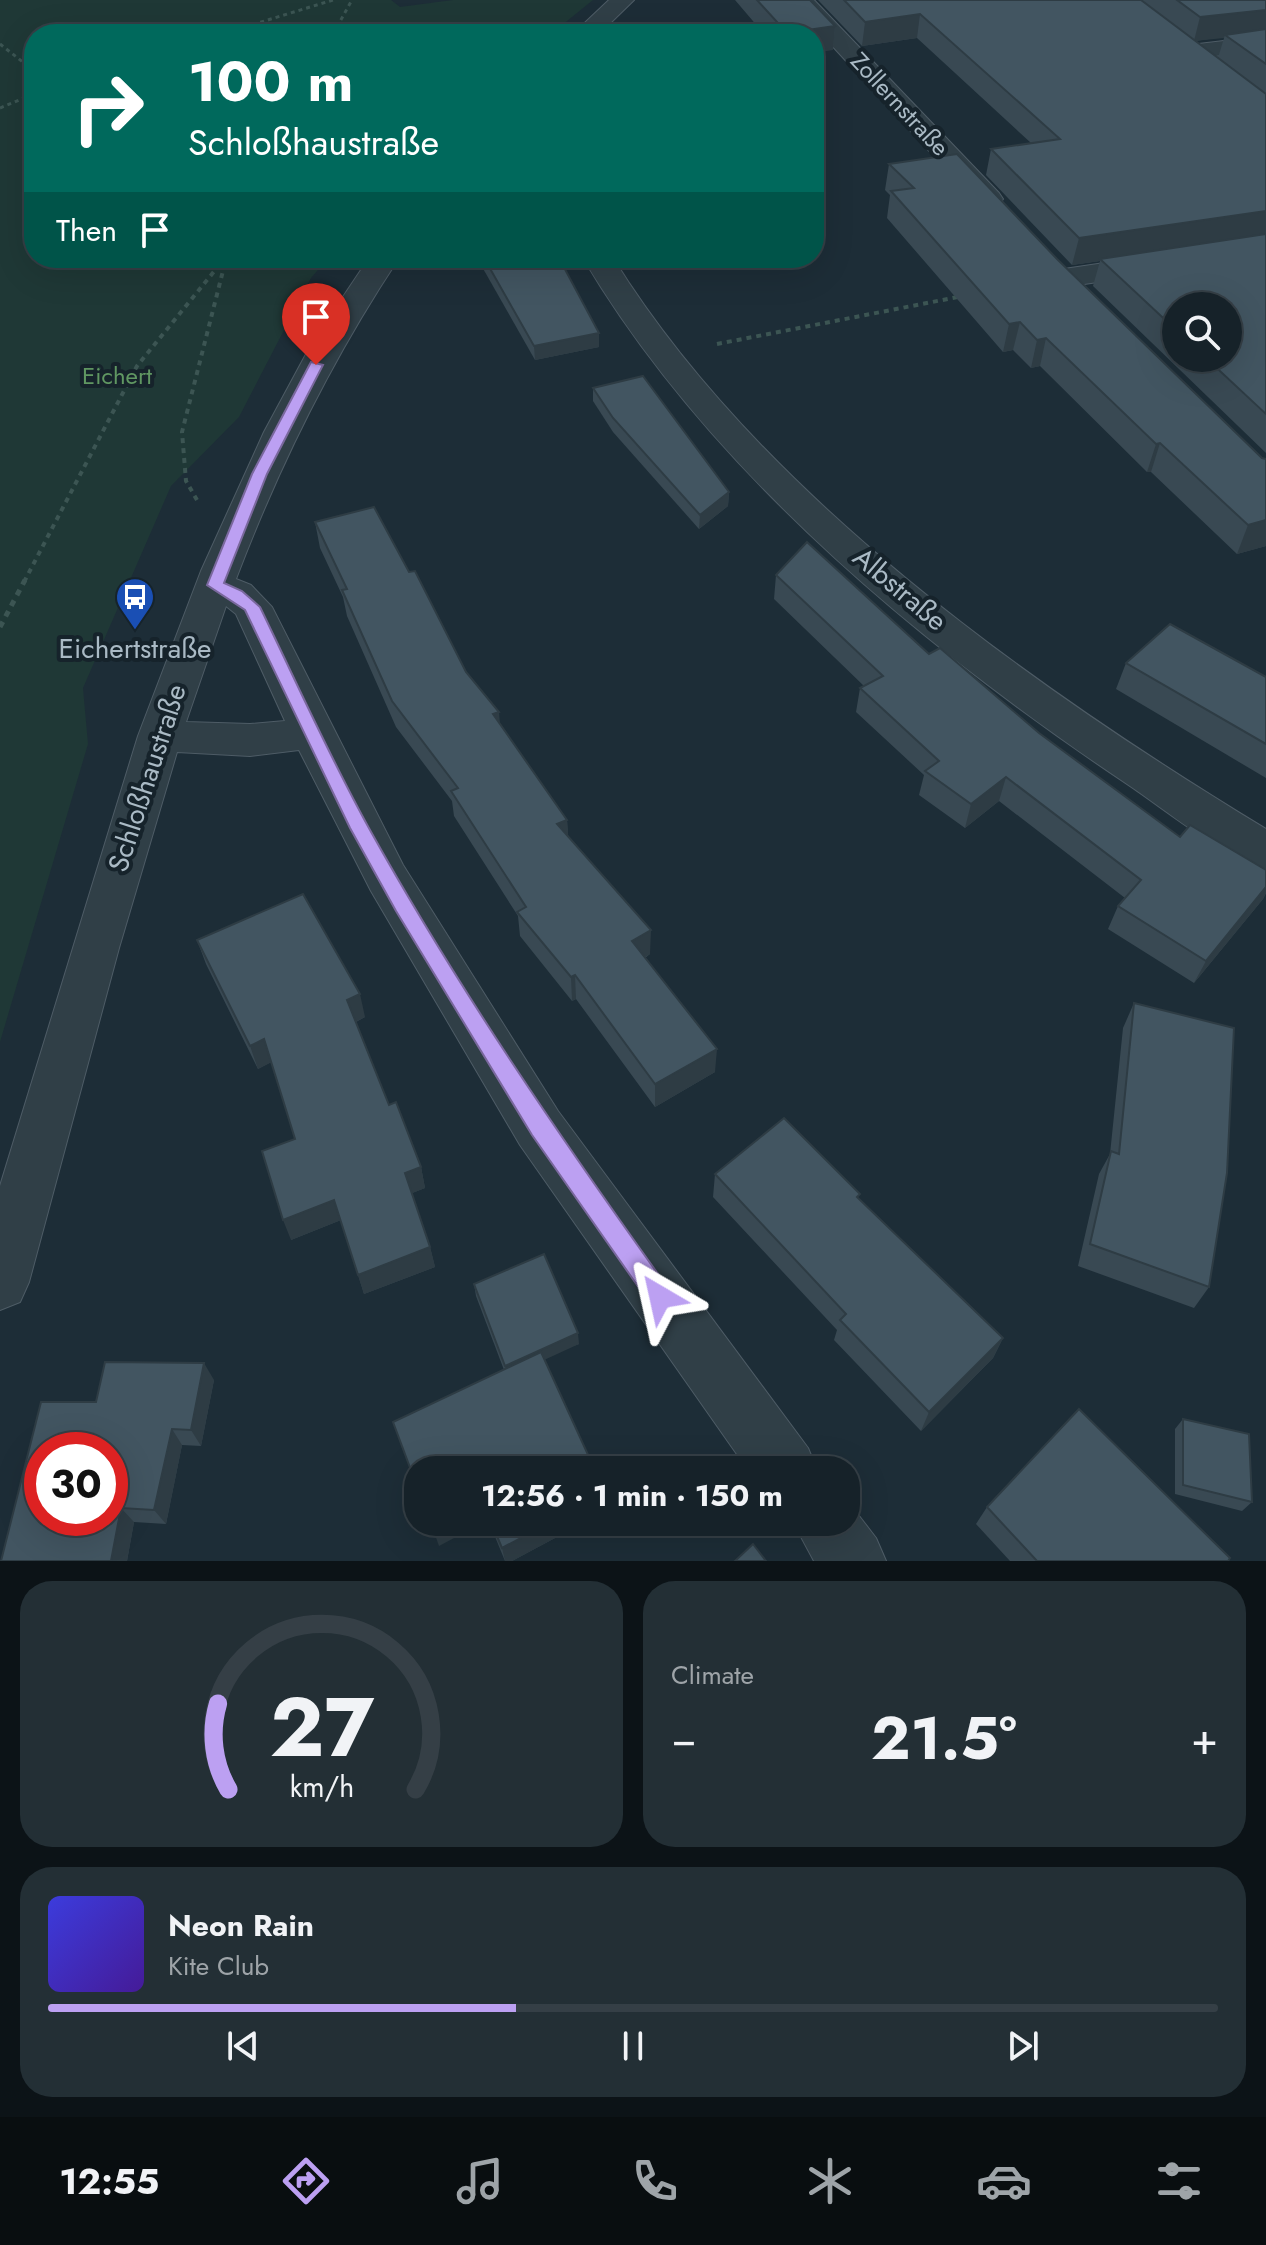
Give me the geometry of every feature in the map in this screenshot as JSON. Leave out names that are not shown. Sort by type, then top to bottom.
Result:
[{"type":"street","points":[[596,24],[623,0]]},
{"type":"street","name":"Zollernstraße","points":[[801,0],[824,24]]},
{"type":"street","name":"Zollernstraße","points":[[824,24],[1009,220]]},
{"type":"street","points":[[1166,35],[1222,77]]},
{"type":"street","points":[[1190,52],[1266,43]]},
{"type":"street","points":[[1064,278],[1266,248]]},
{"type":"street","points":[[1042,254],[1085,299]]},
{"type":"street","name":"Schloßhaustraße","points":[[0,1282],[121,849],[235,528],[289,412],[378,268]]},
{"type":"street","name":"Albstraße","points":[[605,268],[665,355],[776,479],[941,625],[1081,730],[1266,851]]},
{"type":"street","points":[[215,585],[237,594],[252,607],[312,733],[387,878],[539,1128],[776,1456]]},
{"type":"street","points":[[159,736],[250,740],[312,733]]},
{"type":"street","points":[[835,1536],[853,1561]]},
{"type":"path","points":[[255,24],[333,0]]},
{"type":"path","points":[[339,24],[352,0]]},
{"type":"path","points":[[2,47],[24,64]]},
{"type":"path","points":[[0,108],[24,98]]},
{"type":"path","points":[[0,627],[137,366],[218,268]]},
{"type":"path","points":[[223,268],[182,432],[186,481],[197,500],[235,528]]},
{"type":"path","points":[[665,355],[1064,278]]},
{"type":"green space","name":"Eichert","points":[[0,0],[391,0],[400,7],[453,0],[593,0],[563,24],[24,24],[24,268],[320,268],[311,278],[239,417],[171,486],[83,688],[88,744],[0,1042]]},
{"type":"building","points":[[757,0],[810,0],[835,26],[824,28],[824,24],[779,24]]},
{"type":"building","points":[[844,0],[1141,0],[1266,94],[1266,211],[1079,238],[991,149],[1060,139],[920,14],[865,22]]},
{"type":"building","points":[[1177,0],[1266,0],[1266,10],[1200,17]]},
{"type":"building","points":[[1266,29],[1266,64],[1225,35]]},
{"type":"building","points":[[957,154],[1057,259],[1162,361],[1162,372],[1173,372],[1266,459],[1266,520],[1248,525],[1160,443],[1156,444],[1046,338],[1037,340],[1020,322],[1009,324],[891,191],[914,188],[889,164]]},
{"type":"building","points":[[1266,234],[1266,414],[1221,372],[1242,372],[1242,292],[1162,292],[1162,317],[1100,259]]},
{"type":"building","points":[[490,268],[564,268],[599,333],[534,346]]},
{"type":"building","points":[[643,376],[729,492],[700,515],[613,418],[593,388]]},
{"type":"building","points":[[374,507],[409,572],[415,571],[466,672],[499,712],[493,714],[567,820],[557,824],[651,930],[632,941],[717,1049],[655,1084],[575,975],[571,977],[517,912],[526,907],[451,791],[458,788],[392,701],[342,590],[347,589],[315,522]]},
{"type":"building","points":[[807,542],[929,654],[940,648],[1039,733],[1180,837],[1190,825],[1266,870],[1266,887],[1206,961],[1118,906],[1141,880],[1006,777],[971,804],[925,771],[939,761],[860,688],[883,676],[776,575]]},
{"type":"building","points":[[1170,624],[1266,677],[1266,744],[1126,663]]},
{"type":"building","points":[[303,894],[360,994],[347,1000],[389,1105],[396,1102],[421,1167],[405,1173],[430,1247],[358,1275],[334,1200],[283,1220],[262,1151],[295,1139],[264,1039],[250,1046],[197,940]]},
{"type":"building","points":[[1134,1003],[1234,1028],[1227,1173],[1209,1287],[1090,1244],[1111,1151],[1119,1154]]},
{"type":"building","points":[[784,1118],[860,1194],[857,1197],[1003,1338],[929,1412],[840,1320],[846,1314],[715,1174]]},
{"type":"building","points":[[544,1254],[578,1333],[505,1366],[474,1284]]},
{"type":"building","points":[[541,1352],[589,1456],[406,1456],[393,1422]]},
{"type":"building","points":[[105,1362],[204,1363],[191,1430],[172,1429],[154,1510],[128,1508],[128,1432],[33,1432],[41,1402],[96,1402]]},
{"type":"building","points":[[1079,1409],[1230,1558],[1228,1561],[1037,1561],[987,1507]]},
{"type":"building","points":[[1183,1419],[1249,1434],[1252,1502],[1183,1485]]},
{"type":"building","points":[[24,1470],[24,1536],[116,1536],[111,1561],[1,1561]]},
{"type":"building","points":[[497,1536],[525,1536],[502,1548]]},
{"type":"building","points":[[753,1544],[766,1561],[735,1561]]},
{"type":"place","name":"Eichertstraße","points":[[135,631]]},
{"type":"route","points":[[316,365],[259,474],[235,528],[215,585],[237,594],[252,607],[312,733],[387,878],[539,1128],[660,1297]]}]
